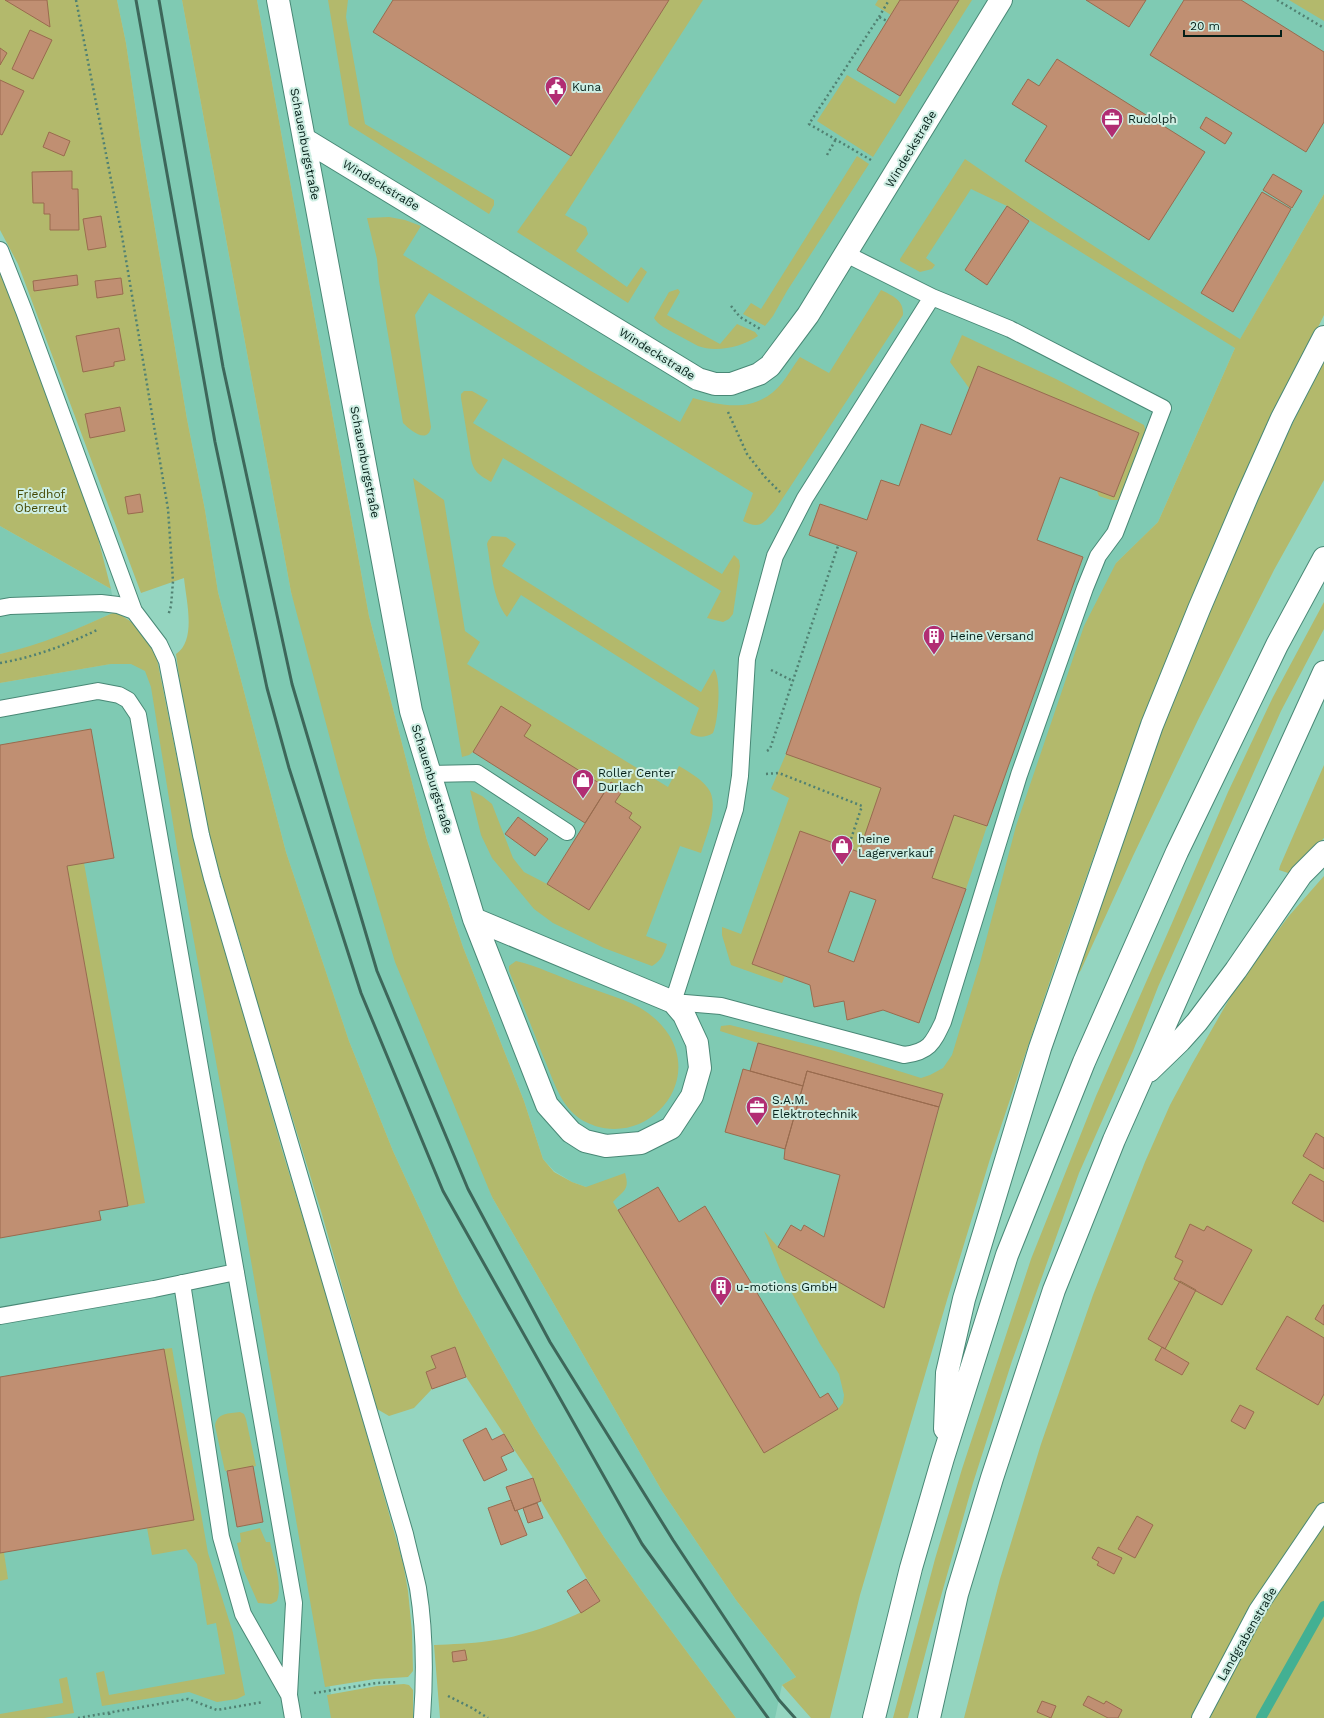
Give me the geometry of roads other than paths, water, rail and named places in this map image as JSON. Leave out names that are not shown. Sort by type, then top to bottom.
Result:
[{"type":"main road","name":"Schauenburgstraße","points":[[278,0],[411,711],[474,918],[546,1105],[571,1132],[585,1141],[606,1146],[641,1143],[671,1128],[692,1096],[700,1068],[697,1043],[684,1015],[673,1002],[474,918]]},
{"type":"main road","name":"Windeckstraße","points":[[304,139],[684,371],[698,379],[715,384],[731,384],[759,374],[770,366],[808,315],[1001,0]]},
{"type":"main road","points":[[943,1458],[947,1373],[962,1306],[1042,1040],[1152,725],[1199,608],[1248,494],[1282,418],[1324,337]]},
{"type":"main road","points":[[874,1718],[911,1568],[943,1458],[1007,1255],[1084,1062],[1177,852],[1277,645],[1324,558]]},
{"type":"main road","points":[[929,1718],[957,1594],[992,1478],[1054,1290],[1114,1140],[1141,1078],[1324,672]]},
{"type":"main road","points":[[1141,1078],[1180,1041],[1196,1022],[1236,970],[1301,876],[1324,852]]},
{"type":"lane","points":[[0,250],[24,311],[134,611],[159,644],[167,661],[201,835],[212,878],[404,1534],[418,1589],[424,1642],[422,1718]]},
{"type":"lane","points":[[846,254],[932,297],[1010,329],[1162,408],[1115,533],[1098,556],[1085,588],[1019,775],[943,1022],[933,1041],[918,1053],[904,1055],[721,1006],[673,1002],[735,809],[740,776],[747,659],[775,556],[800,508],[932,297]]},
{"type":"lane","points":[[0,608],[10,606],[101,603],[118,605],[134,611]]},
{"type":"lane","points":[[0,708],[98,691],[119,695],[128,700],[138,715],[294,1603],[289,1696],[292,1718]]},
{"type":"lane","points":[[430,774],[477,773],[567,832]]},
{"type":"lane","points":[[0,1316],[236,1272]]},
{"type":"lane","points":[[182,1283],[221,1538],[243,1614],[289,1696]]},
{"type":"lane","name":"Landgrabenstraße","points":[[1200,1718],[1257,1610],[1324,1511]]},
{"type":"waterway","points":[[1261,1718],[1324,1606]]},
{"type":"railway","points":[[136,0],[215,442],[267,688],[289,768],[361,993],[443,1191],[642,1544],[768,1718]]},
{"type":"railway","points":[[159,0],[223,367],[292,684],[377,971],[468,1189],[550,1342],[673,1540],[779,1700],[795,1718]]},
{"type":"place","name":"Kuna","points":[[556,106]]},
{"type":"place","name":"Rudolph","points":[[1112,138]]},
{"type":"place","name":"Heine Versand","points":[[934,656]]},
{"type":"place","name":"Roller Center Durlach","points":[[583,800]]},
{"type":"place","name":"heine Lagerverkauf","points":[[842,866]]},
{"type":"place","name":"S.A.M. Elektrotechnik","points":[[757,1126]]},
{"type":"place","name":"u-motions GmbH","points":[[721,1306]]},
{"type":"park label","name":"Friedhof Oberreut","points":[[41,501]]}]
